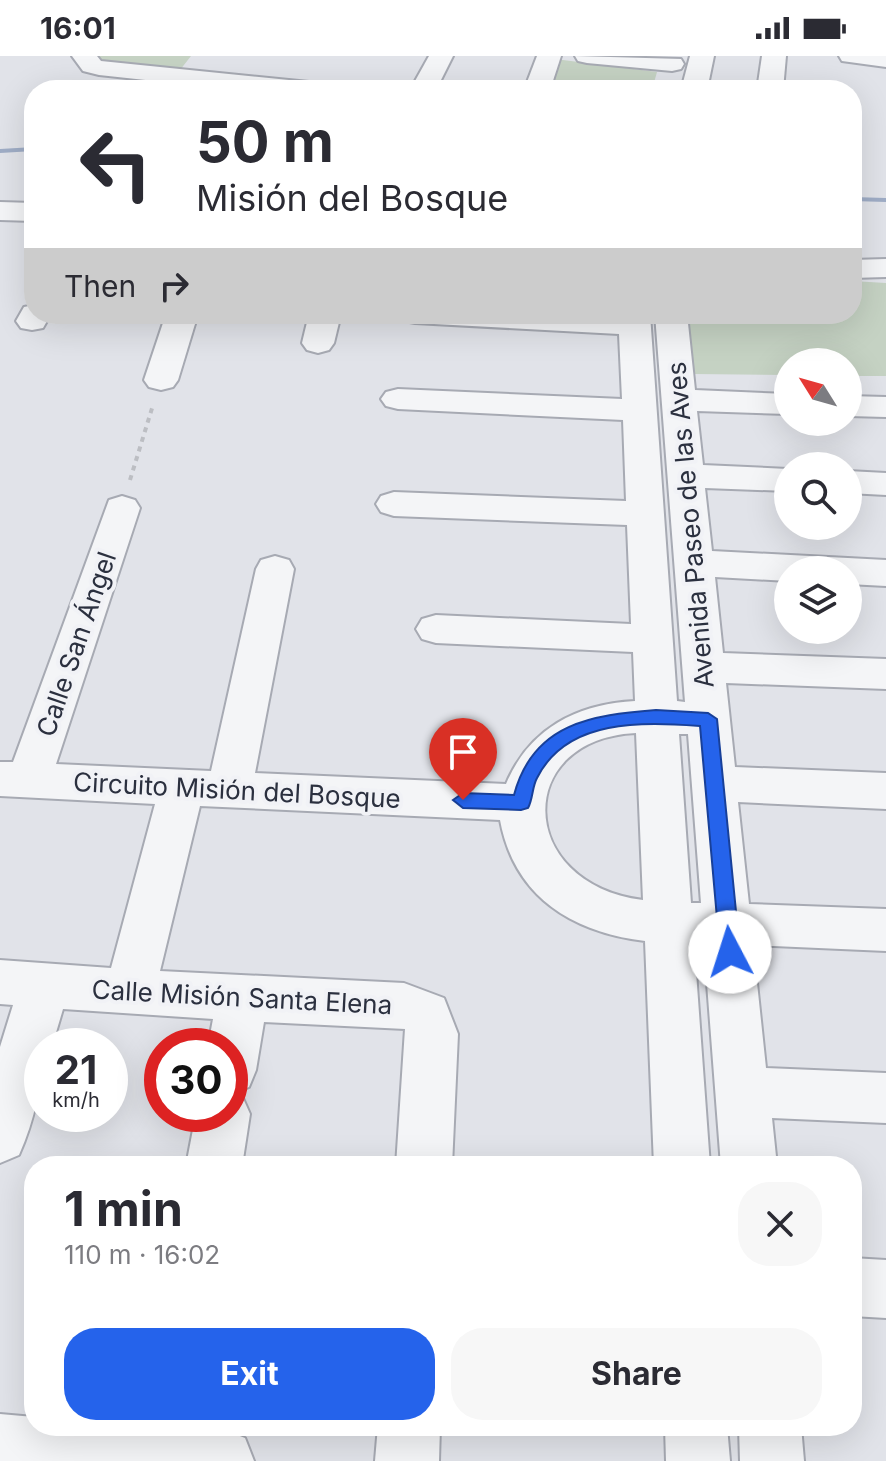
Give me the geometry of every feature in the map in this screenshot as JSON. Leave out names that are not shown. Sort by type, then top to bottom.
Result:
[{"type":"street","points":[[84,56],[92,66],[99,68],[182,77],[270,80]]},
{"type":"street","points":[[182,77],[199,56]]},
{"type":"street","points":[[428,80],[441,56]]},
{"type":"street","points":[[541,80],[549,56]]},
{"type":"street","points":[[587,56],[673,60],[668,80]]},
{"type":"street","points":[[696,80],[702,56]]},
{"type":"street","points":[[771,80],[774,56]]},
{"type":"street","points":[[851,56],[886,60]]},
{"type":"street","points":[[0,211],[24,212]]},
{"type":"street","points":[[862,269],[886,268]]},
{"type":"street","points":[[161,380],[179,324]]},
{"type":"street","name":"Avenida Paseo de las Aves","points":[[647,324],[659,405],[686,476],[748,1156]]},
{"type":"street","points":[[408,400],[774,404]]},
{"type":"street","name":"Avenida Paseo de las Aves","points":[[659,405],[645,514],[681,1156]]},
{"type":"street","points":[[862,406],[886,407]]},
{"type":"street","points":[[686,476],[774,479]]},
{"type":"street","points":[[862,483],[886,484]]},
{"type":"street","points":[[394,504],[645,514]]},
{"type":"street","name":"Calle San Ángel","points":[[14,779],[122,508]]},
{"type":"street","points":[[694,563],[774,567]]},
{"type":"street","points":[[229,789],[275,569]]},
{"type":"street","points":[[862,572],[886,573]]},
{"type":"street","points":[[436,629],[652,639]]},
{"type":"street","points":[[703,667],[886,674]]},
{"type":"street","points":[[708,719],[656,717],[602,721],[549,749],[528,776],[521,803],[527,843],[548,876],[582,903],[625,919],[668,924],[886,930]]},
{"type":"street","name":"Circuito Misión del Bosque","points":[[14,779],[521,803]]},
{"type":"street","points":[[714,783],[886,791]]},
{"type":"street","points":[[130,991],[182,787]]},
{"type":"street","points":[[0,1137],[22,984]]},
{"type":"street","name":"Calle Misión Santa Elena","points":[[22,984],[404,1006],[426,1014],[432,1034],[425,1156]]},
{"type":"street","points":[[237,1028],[242,999]]},
{"type":"street","points":[[743,1092],[886,1098]]},
{"type":"street","points":[[216,1156],[220,1132]]},
{"type":"street","points":[[862,1288],[886,1289]]},
{"type":"street","points":[[407,1461],[408,1436]]},
{"type":"street","points":[[697,1436],[698,1461]]},
{"type":"street","points":[[771,1436],[772,1461]]},
{"type":"street","points":[[0,1446],[187,1448]]},
{"type":"path","points":[[122,508],[161,380]]},
{"type":"green space","points":[[89,56],[191,56],[180,70],[90,60]]},
{"type":"green space","points":[[555,59],[657,72],[655,80],[547,80]]},
{"type":"green space","points":[[862,282],[886,283],[886,376],[862,376],[862,348],[774,348],[774,375],[693,374],[688,324],[862,324]]},
{"type":"waterway","points":[[0,151],[24,150]]},
{"type":"waterway","points":[[862,199],[886,200]]},
{"type":"route","points":[[463,800],[521,803],[528,776],[549,749],[580,729],[602,721],[625,717],[708,719],[730,952]]}]
